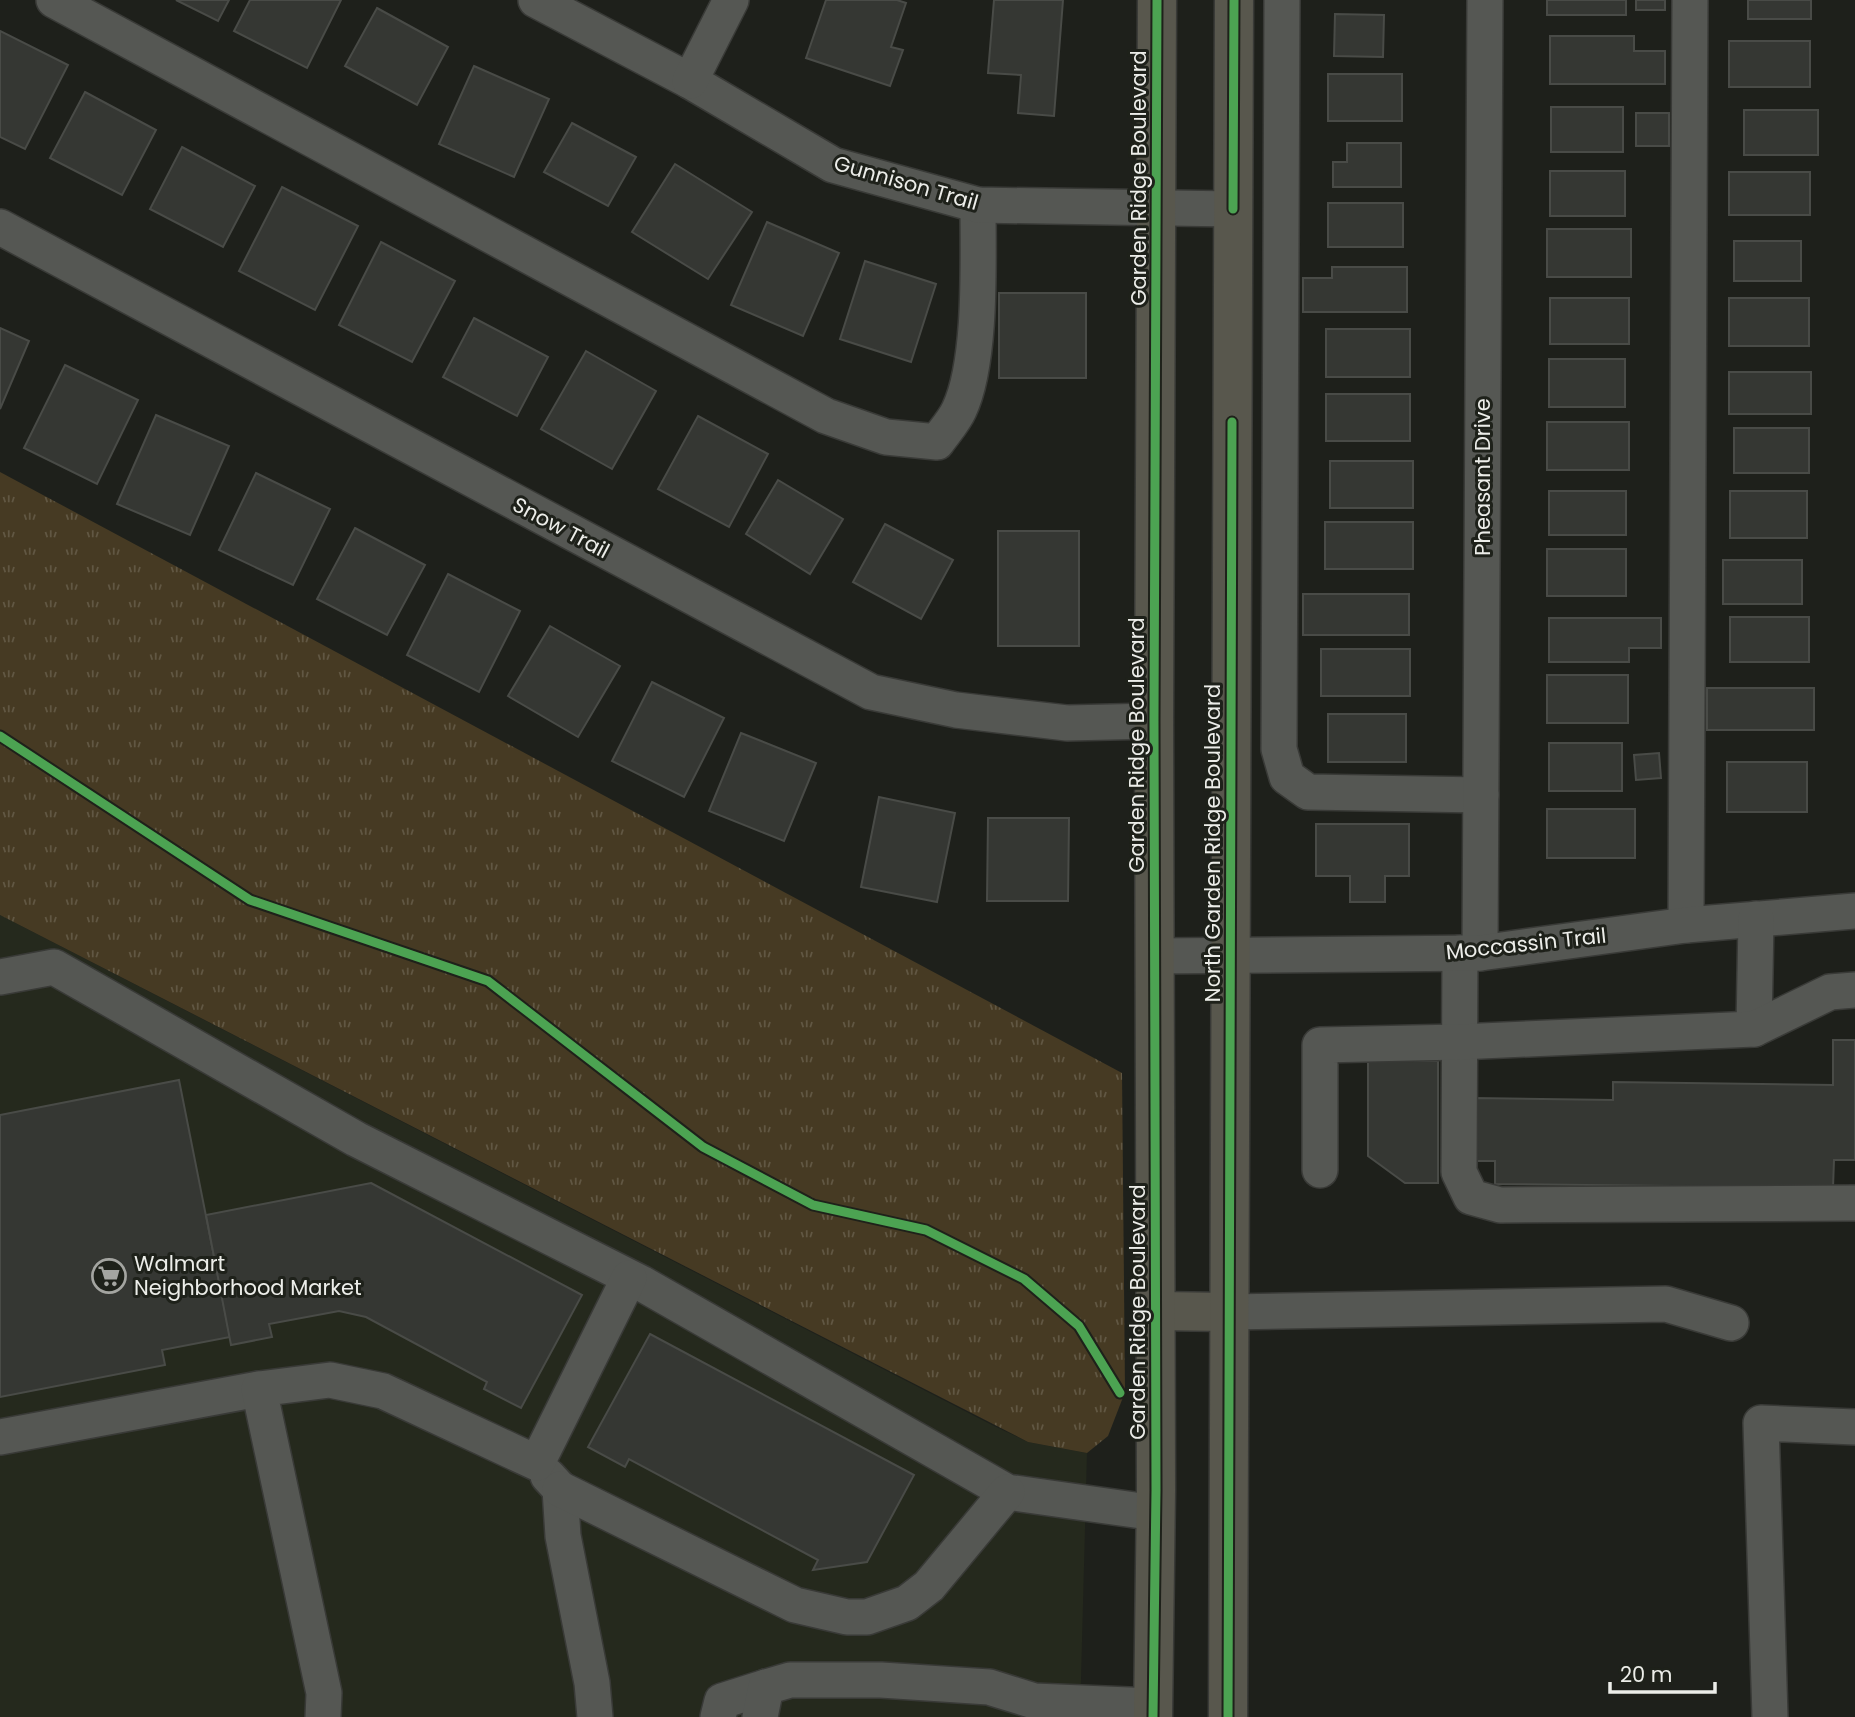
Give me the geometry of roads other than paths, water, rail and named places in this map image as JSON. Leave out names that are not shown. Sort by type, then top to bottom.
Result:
[{"type":"main road","name":"Garden Ridge Boulevard","points":[[1156,1502],[1154,721],[1157,0]]},
{"type":"main road","name":"North Garden Ridge Boulevard","points":[[1229,1312],[1234,0]]},
{"type":"main road","points":[[1156,1311],[1229,1312],[1228,1717]]},
{"type":"main road","points":[[1153,1711],[1156,1502]]},
{"type":"street","points":[[54,0],[826,416],[886,438],[937,442],[959,411],[972,359],[978,284],[978,205]]},
{"type":"street","name":"Gunnison Trail","points":[[536,0],[690,81],[834,165],[978,205],[1233,209]]},
{"type":"street","points":[[690,81],[732,0]]},
{"type":"street","points":[[1282,0],[1279,749],[1287,777],[1308,792],[1481,795]]},
{"type":"street","name":"Pheasant Drive","points":[[1485,0],[1481,795],[1470,953],[1459,1042],[1459,1172],[1471,1197],[1500,1205],[1855,1203]]},
{"type":"street","points":[[1686,925],[1690,0]]},
{"type":"street","name":"Snow Trail","points":[[0,227],[872,692],[956,710],[1068,723],[1154,721]]},
{"type":"street","name":"Moccassin Trail","points":[[1155,956],[1470,953],[1686,925],[1855,911]]},
{"type":"street","points":[[1754,1029],[1756,919]]},
{"type":"street","points":[[0,977],[54,967],[356,1139],[629,1278],[1006,1492],[1156,1502]]},
{"type":"street","points":[[1320,1170],[1320,1045],[1459,1042],[1754,1029],[1830,992],[1855,990]]},
{"type":"street","points":[[537,1463],[629,1278]]},
{"type":"street","points":[[1229,1312],[1667,1304],[1731,1323]]},
{"type":"street","points":[[0,1437],[259,1389],[330,1380],[383,1391],[537,1463],[560,1489],[795,1605],[847,1617],[867,1617],[907,1604],[929,1586],[1006,1492]]},
{"type":"street","points":[[259,1389],[324,1693],[323,1717]]},
{"type":"street","points":[[1770,1717],[1761,1423],[1855,1426]]},
{"type":"street","points":[[560,1489],[564,1536],[592,1683],[595,1717]]},
{"type":"street","points":[[718,1717],[722,1701],[763,1702],[790,1680],[881,1681],[989,1687],[1015,1705],[1034,1701],[1153,1711]]},
{"type":"place","name":"Walmart Neighborhood Market","points":[[109,1276]]}]
